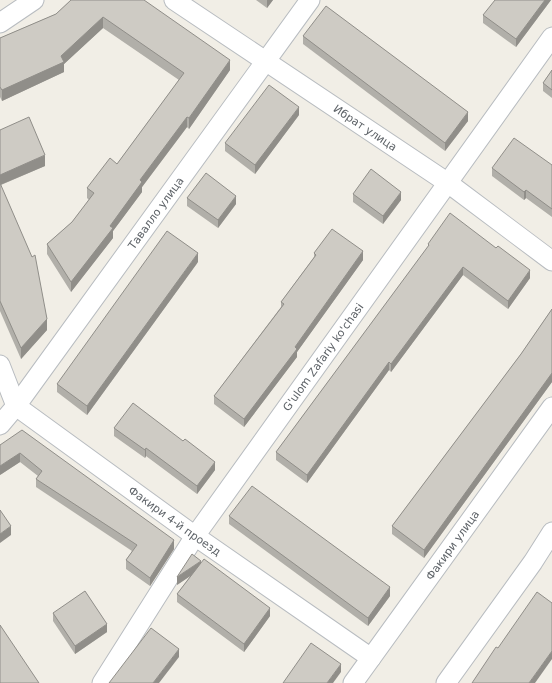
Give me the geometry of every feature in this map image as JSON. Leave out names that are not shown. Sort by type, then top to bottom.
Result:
[{"type":"street","points":[[0,23],[34,0]]},
{"type":"street","name":"Ибрат улица","points":[[174,0],[448,183],[552,261]]},
{"type":"street","name":"Тавалло улица","points":[[0,425],[16,406],[310,0]]},
{"type":"street","name":"G'ulom Zafariy ko'chasi","points":[[102,683],[195,536],[552,37]]},
{"type":"street","points":[[0,365],[16,406]]},
{"type":"street","name":"Факири 4-й проезд","points":[[16,406],[195,536],[371,658]]},
{"type":"street","name":"Факири улица","points":[[353,683],[552,407]]},
{"type":"street","points":[[446,683],[533,562],[552,532]]},
{"type":"building","points":[[71,0],[144,0],[230,60],[189,118],[187,117],[140,180],[142,182],[110,226],[113,228],[71,282],[47,244],[72,222],[94,193],[87,188],[110,158],[117,164],[184,73],[103,17],[61,56],[64,62],[2,90],[0,87],[0,38],[56,14]]},
{"type":"building","points":[[495,0],[545,0],[516,39],[483,15]]},
{"type":"building","points":[[326,6],[468,112],[445,143],[303,36]]},
{"type":"building","points":[[552,70],[552,90],[543,83]]},
{"type":"building","points":[[269,85],[299,107],[255,165],[225,143]]},
{"type":"building","points":[[29,117],[45,155],[0,175],[0,130]]},
{"type":"building","points":[[514,138],[552,165],[552,209],[526,190],[524,192],[492,168]]},
{"type":"building","points":[[371,169],[401,192],[383,216],[353,194]]},
{"type":"building","points":[[206,173],[236,196],[218,220],[187,198]]},
{"type":"building","points":[[0,183],[32,257],[35,255],[47,319],[21,348],[0,301]]},
{"type":"building","points":[[450,213],[496,248],[498,246],[530,270],[508,301],[463,267],[391,364],[389,362],[307,475],[276,452],[429,245],[428,244]]},
{"type":"building","points":[[332,229],[363,251],[295,347],[297,349],[244,419],[214,396],[284,304],[281,302],[316,255],[314,253]]},
{"type":"building","points":[[167,231],[198,253],[87,406],[57,384]]},
{"type":"building","points":[[552,309],[552,373],[424,550],[392,526],[521,354]]},
{"type":"building","points":[[133,403],[183,441],[185,439],[215,462],[197,486],[146,448],[145,450],[114,428]]},
{"type":"building","points":[[22,430],[174,540],[150,578],[126,560],[137,545],[36,479],[42,471],[20,453],[0,466],[0,445]]},
{"type":"building","points":[[252,486],[390,587],[368,618],[229,516]]},
{"type":"building","points":[[0,510],[11,526],[0,534]]},
{"type":"building","points":[[192,554],[201,561],[177,577]]},
{"type":"building","points":[[204,559],[270,608],[244,644],[177,594]]},
{"type":"building","points":[[85,591],[107,624],[75,646],[53,613]]},
{"type":"building","points":[[537,592],[552,603],[552,651],[529,683],[472,683],[496,647],[498,648]]},
{"type":"building","points":[[0,625],[39,683],[0,683]]},
{"type":"building","points":[[151,628],[179,649],[153,683],[109,683]]},
{"type":"building","points":[[311,643],[341,664],[327,683],[283,683]]}]
